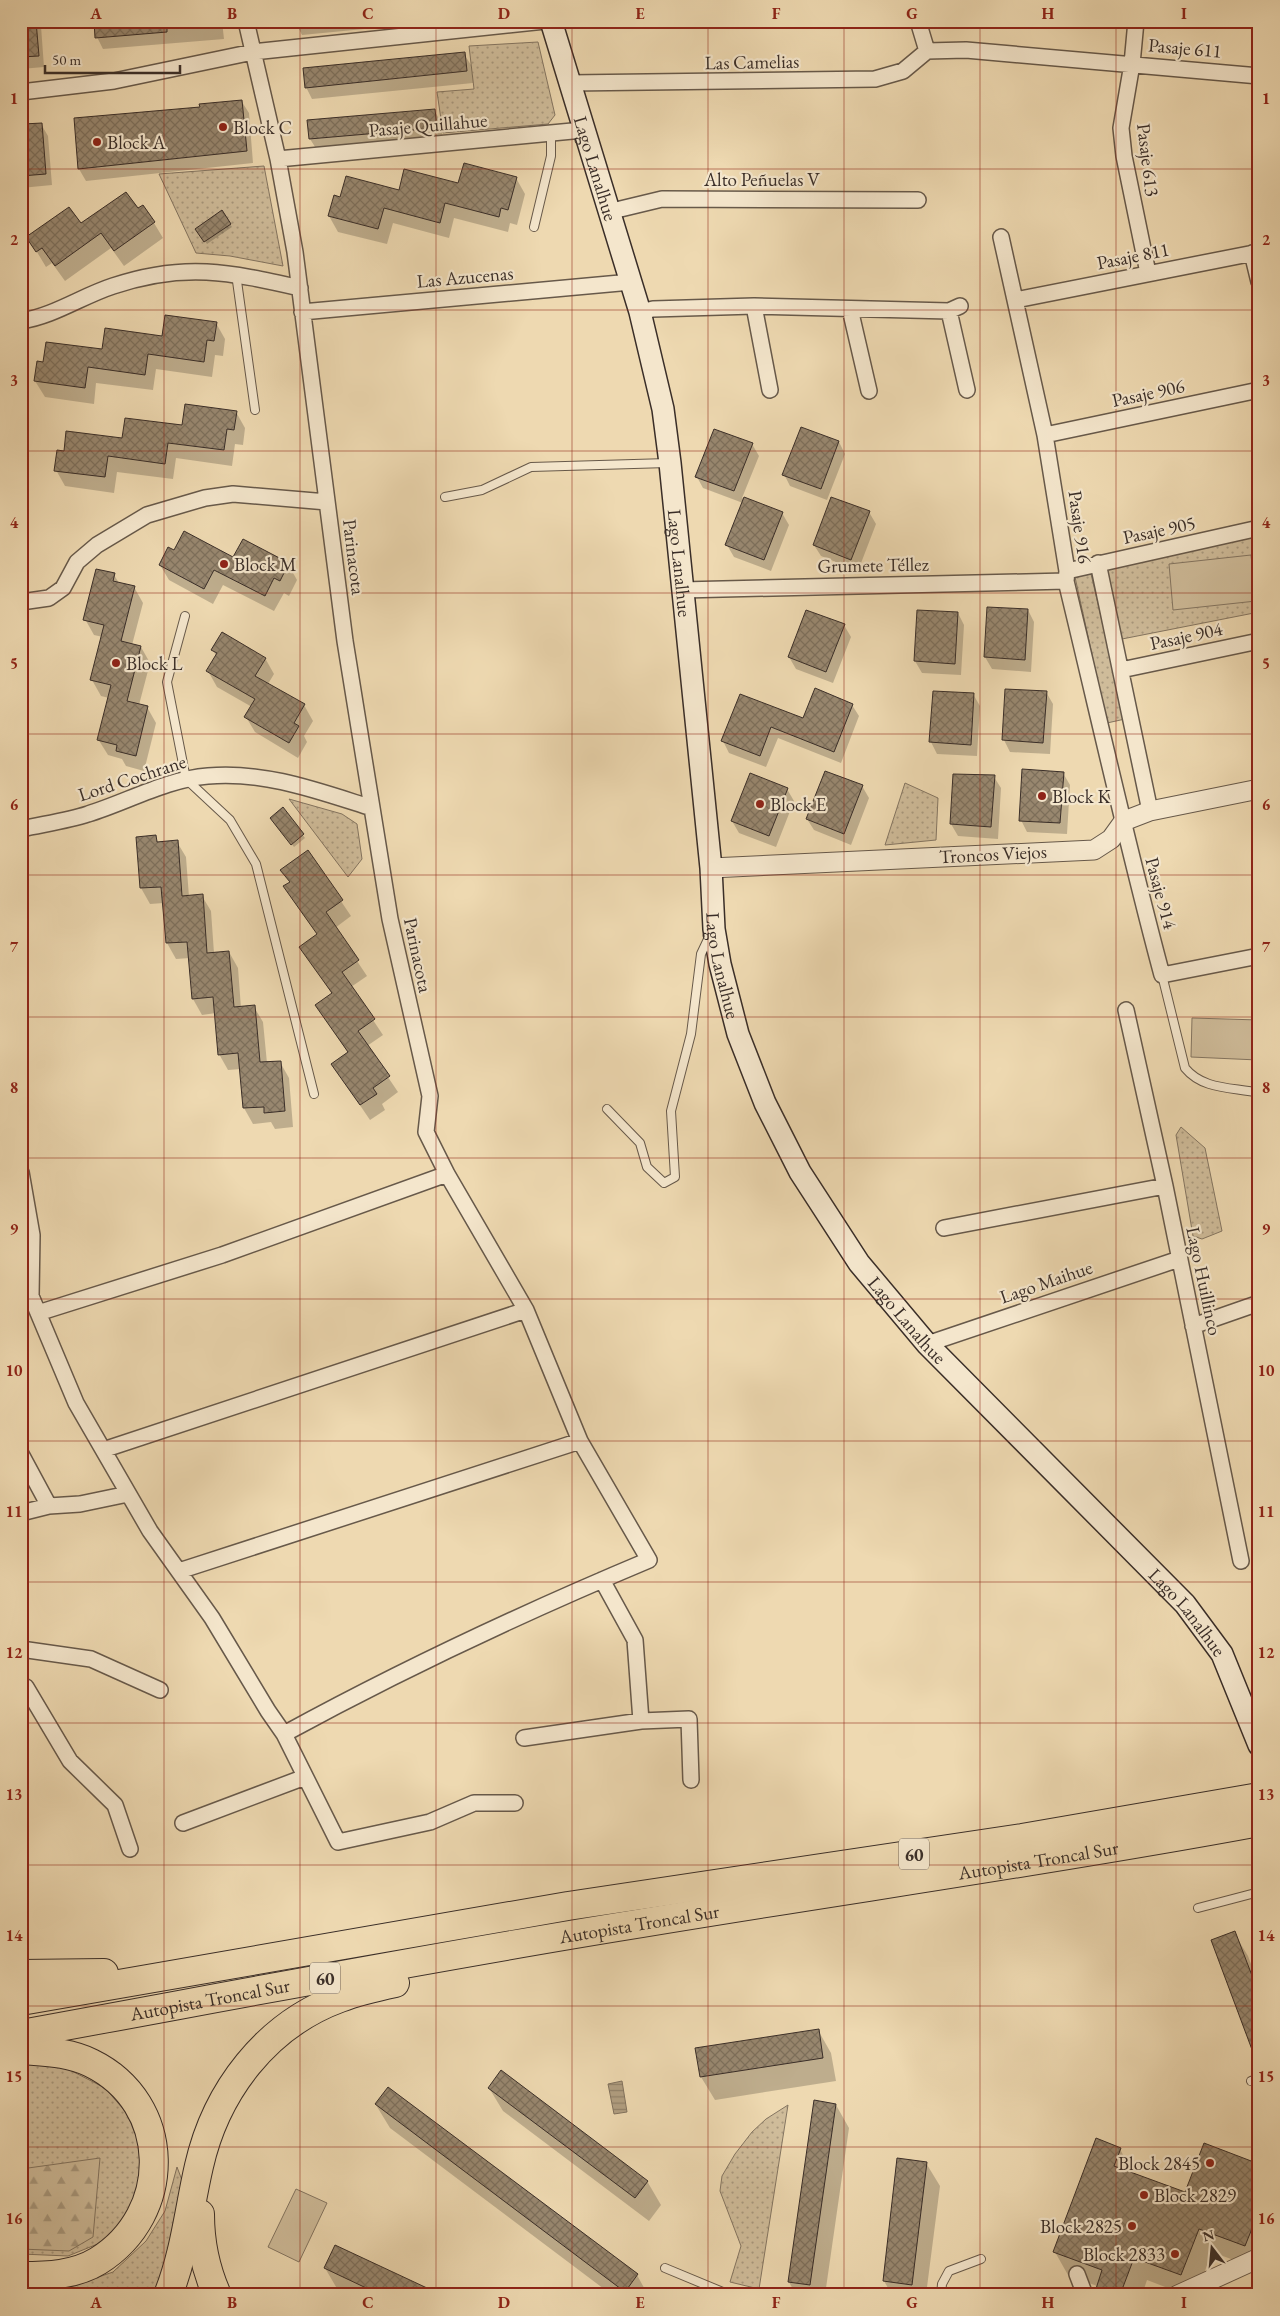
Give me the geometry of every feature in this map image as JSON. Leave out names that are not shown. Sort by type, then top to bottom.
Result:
[{"type":"highway","name":"Autopista Troncal Sur","points":[[21,2001],[568,1906],[1022,1838],[1259,1797]]},
{"type":"highway","name":"Autopista Troncal Sur","points":[[21,2034],[630,1924],[1110,1850],[1259,1822]]},
{"type":"highway","points":[[168,2295],[184,2246],[198,2168],[216,2114],[242,2071],[274,2038],[315,2009],[362,1990],[630,1924]]},
{"type":"highway","points":[[21,1974],[93,1973],[233,1964]]},
{"type":"highway","points":[[21,2050],[60,2052],[76,2056],[92,2063],[118,2081],[129,2093],[146,2120],[151,2136],[154,2168],[152,2184],[142,2215],[123,2241],[110,2252],[97,2261],[66,2273],[21,2276]]},
{"type":"highway","points":[[198,2168],[200,2240],[207,2273],[217,2295]]},
{"type":"main road","name":"Lago Lanalhue","points":[[551,21],[640,312],[663,409],[711,868],[714,928],[722,973],[738,1034],[757,1086],[781,1138],[805,1180],[859,1263],[927,1344],[1185,1604],[1222,1654],[1259,1745]]},
{"type":"street","name":"Parinacota","points":[[246,21],[278,159],[300,288],[345,641],[390,919],[430,1096],[426,1132],[447,1174],[526,1310],[580,1441],[649,1560],[602,1580]]},
{"type":"street","points":[[21,92],[114,81],[253,52],[545,21]]},
{"type":"street","points":[[918,21],[927,52]]},
{"type":"street","name":"Pasaje 613","points":[[1136,21],[1132,64],[1121,128],[1124,156],[1148,273]]},
{"type":"street","name":"Pasaje 611","points":[[927,52],[966,50],[1259,76]]},
{"type":"street","name":"Las Camelias","points":[[570,83],[875,79],[903,71],[927,52]]},
{"type":"street","name":"Pasaje Quillahue","points":[[278,159],[583,130]]},
{"type":"street","name":"Alto Peñuelas V","points":[[608,212],[662,198],[918,200]]},
{"type":"street","name":"Pasaje 916","points":[[1001,237],[1045,435],[1067,576],[1124,821]]},
{"type":"street","points":[[1256,253],[1259,282]]},
{"type":"street","name":"Pasaje 811","points":[[1016,300],[1256,253]]},
{"type":"street","points":[[21,322],[45,316],[114,286],[150,276],[179,271],[236,274],[300,288]]},
{"type":"street","name":"Las Azucenas","points":[[302,312],[630,282]]},
{"type":"street","points":[[640,312],[653,309],[754,306],[955,308],[967,390]]},
{"type":"street","points":[[754,306],[770,390]]},
{"type":"street","points":[[850,308],[869,391]]},
{"type":"street","name":"Pasaje 906","points":[[1045,435],[1259,390]]},
{"type":"street","points":[[21,602],[48,598],[63,588],[77,562],[97,545],[147,515],[205,498],[233,494],[327,502]]},
{"type":"street","name":"Pasaje 905","points":[[1067,576],[1098,564],[1259,528]]},
{"type":"street","name":"Pasaje 916","points":[[1098,564],[1150,811]]},
{"type":"street","name":"Grumete Téllez","points":[[682,590],[1067,576]]},
{"type":"street","name":"Pasaje 904","points":[[1121,670],[1259,641]]},
{"type":"street","name":"Lord Cochrane","points":[[21,829],[87,815],[186,779],[231,775],[284,781],[372,808]]},
{"type":"street","points":[[1124,821],[1150,811],[1259,789]]},
{"type":"street","name":"Troncos Viejos","points":[[711,868],[1094,850],[1111,839],[1124,821]]},
{"type":"street","name":"Pasaje 914","points":[[1124,821],[1131,862],[1162,975]]},
{"type":"street","points":[[1162,975],[1259,956]]},
{"type":"street","name":"Lago Huillinco","points":[[1126,1010],[1165,1186],[1241,1561]]},
{"type":"street","points":[[21,1172],[32,1235],[26,1265],[31,1296],[76,1403],[150,1531],[212,1618],[284,1734],[338,1842],[430,1822],[474,1803],[515,1803]]},
{"type":"street","points":[[38,1313],[222,1255],[447,1174]]},
{"type":"street","points":[[944,1228],[1165,1186]]},
{"type":"street","name":"Lago Maihue","points":[[927,1344],[1179,1258]]},
{"type":"street","points":[[1193,1326],[1259,1303]]},
{"type":"street","points":[[103,1450],[526,1310]]},
{"type":"street","points":[[179,1571],[580,1441]]},
{"type":"street","points":[[21,1454],[49,1506]]},
{"type":"street","points":[[21,1513],[49,1506],[80,1504],[128,1494]]},
{"type":"street","points":[[284,1734],[396,1674],[602,1580],[635,1640],[641,1722]]},
{"type":"street","points":[[21,1649],[91,1659],[160,1690]]},
{"type":"street","points":[[21,1685],[26,1687],[70,1761],[115,1804],[130,1849]]},
{"type":"street","points":[[524,1738],[641,1722],[689,1719],[691,1780]]},
{"type":"street","points":[[183,1823],[305,1777]]},
{"type":"street","points":[[1178,2295],[1257,2263]]},
{"type":"street","points":[[1077,2274],[1085,2295]]},
{"type":"lane","points":[[534,227],[551,156],[551,133]]},
{"type":"lane","points":[[236,274],[255,410]]},
{"type":"lane","points":[[445,497],[482,490],[530,467],[670,462]]},
{"type":"lane","points":[[185,616],[168,682],[186,779],[230,820],[256,864],[314,1094]]},
{"type":"lane","points":[[607,1109],[640,1144],[647,1167],[664,1184],[675,1177],[671,1111],[691,1034],[702,954],[714,928]]},
{"type":"lane","points":[[1162,975],[1185,1068],[1192,1077],[1203,1083],[1259,1093]]},
{"type":"lane","points":[[1198,1908],[1259,1892]]},
{"type":"lane","points":[[940,2295],[942,2284],[949,2271],[981,2259]]},
{"type":"lane","points":[[665,2268],[730,2295]]},
{"type":"green space","points":[[538,42],[555,115],[548,124],[443,133],[437,92],[474,89],[469,46]]},
{"type":"green space","points":[[264,166],[283,266],[230,256],[196,253],[159,174]]},
{"type":"green space","points":[[1259,536],[1259,612],[1122,639],[1106,569]]},
{"type":"green space","points":[[1251,555],[1256,601],[1173,610],[1169,564]]},
{"type":"green space","points":[[1091,574],[1125,719],[1107,723],[1075,577]]},
{"type":"green space","points":[[905,783],[938,798],[936,840],[885,845]]},
{"type":"green space","points":[[289,799],[342,814],[357,824],[362,859],[348,877]]},
{"type":"green space","points":[[1192,1018],[1259,1020],[1258,1060],[1191,1057]]},
{"type":"green space","points":[[1181,1127],[1205,1148],[1222,1231],[1202,1239],[1193,1236],[1176,1135]]},
{"type":"green space","points":[[21,2063],[62,2066],[105,2088],[136,2124],[143,2168],[133,2209],[105,2241],[68,2256],[21,2254]]},
{"type":"green space","points":[[788,2105],[759,2289],[730,2282],[741,2246],[720,2191],[722,2176],[735,2154],[752,2132],[766,2119]]},
{"type":"green space","points":[[100,2158],[93,2237],[69,2251],[21,2249],[21,2169]]},
{"type":"green space","points":[[177,2167],[188,2196],[158,2295],[86,2295],[67,2288],[113,2272],[146,2241],[165,2211]]},
{"type":"green space","points":[[296,2189],[327,2203],[299,2262],[268,2247]]},
{"type":"shaded area","points":[[622,2081],[627,2112],[614,2114],[608,2084]]},
{"type":"building","points":[[21,21],[36,21],[39,56],[21,57]]},
{"type":"building","points":[[94,21],[167,21],[167,32],[95,38]]},
{"type":"building","points":[[465,52],[467,71],[305,88],[303,68]]},
{"type":"building","points":[[242,100],[247,151],[78,169],[74,118],[200,107],[199,104]]},
{"type":"building","points":[[435,109],[437,128],[309,139],[307,120]]},
{"type":"building","points":[[42,123],[46,174],[21,176],[23,124]]},
{"type":"building","points":[[464,163],[517,177],[508,210],[501,208],[499,217],[445,203],[440,223],[384,208],[378,229],[328,216],[334,195],[340,197],[346,176],[399,190],[404,169],[458,183]]},
{"type":"building","points":[[126,192],[138,208],[143,205],[155,222],[114,251],[101,233],[55,266],[42,248],[36,252],[26,237],[69,207],[81,223]]},
{"type":"building","points":[[222,210],[231,224],[204,242],[195,229]]},
{"type":"building","points":[[165,315],[217,322],[214,341],[207,340],[204,362],[148,354],[145,375],[88,367],[85,388],[34,381],[37,361],[43,362],[46,342],[102,349],[105,328],[162,336]]},
{"type":"building","points":[[185,404],[237,411],[234,430],[227,429],[224,450],[168,443],[165,464],[108,456],[105,477],[54,471],[57,450],[64,451],[66,431],[122,438],[125,418],[182,425]]},
{"type":"building","points":[[801,427],[839,441],[821,489],[782,475]]},
{"type":"building","points":[[714,429],[753,443],[734,491],[695,477]]},
{"type":"building","points":[[744,497],[783,512],[764,560],[725,545]]},
{"type":"building","points":[[831,497],[870,511],[851,560],[813,545]]},
{"type":"building","name":"Block M","points":[[184,531],[233,557],[243,539],[289,563],[280,581],[274,578],[265,596],[214,570],[204,589],[159,565],[168,547],[174,550]]},
{"type":"building","name":"Block L","points":[[96,569],[115,573],[113,581],[135,586],[121,641],[141,646],[127,701],[148,706],[136,756],[116,751],[117,745],[97,740],[111,685],[90,680],[104,625],[83,620]]},
{"type":"building","points":[[987,607],[1028,609],[1025,660],[984,657]]},
{"type":"building","points":[[806,610],[845,624],[826,672],[788,657]]},
{"type":"building","points":[[917,610],[958,612],[955,664],[914,661]]},
{"type":"building","points":[[222,632],[266,658],[255,676],[305,704],[294,723],[299,726],[289,743],[244,717],[255,699],[206,671],[217,653],[211,650]]},
{"type":"building","points":[[815,688],[853,704],[834,752],[771,727],[760,756],[721,741],[740,694],[803,718]]},
{"type":"building","points":[[1005,689],[1047,691],[1043,743],[1002,740]]},
{"type":"building","points":[[933,691],[974,693],[971,745],[929,742]]},
{"type":"building","name":"Block K","points":[[1022,769],[1064,772],[1060,823],[1019,821]]},
{"type":"building","points":[[825,771],[863,785],[844,834],[806,819]]},
{"type":"building","name":"Block E","points":[[750,773],[788,788],[769,836],[731,821]]},
{"type":"building","points":[[953,774],[995,775],[991,827],[950,824]]},
{"type":"building","points":[[283,807],[304,834],[291,845],[270,818]]},
{"type":"building","points":[[156,835],[157,842],[178,840],[182,896],[203,894],[207,953],[229,951],[234,1007],[255,1005],[260,1062],[281,1061],[285,1111],[264,1113],[264,1107],[243,1108],[238,1053],[218,1055],[213,997],[192,999],[187,942],[166,943],[161,887],[140,888],[136,837]]},
{"type":"building","points":[[308,850],[343,900],[326,912],[359,960],[342,972],[375,1019],[358,1031],[390,1076],[373,1088],[377,1094],[360,1105],[331,1064],[348,1052],[315,1005],[332,993],[299,947],[317,934],[283,886],[290,882],[280,870]]},
{"type":"building","points":[[1235,1931],[1259,1994],[1257,2063],[1211,1940]]},
{"type":"building","points":[[819,2029],[823,2058],[700,2077],[695,2048]]},
{"type":"building","points":[[501,2070],[648,2181],[635,2198],[488,2088]]},
{"type":"building","points":[[388,2087],[638,2274],[625,2292],[375,2104]]},
{"type":"building","points":[[814,2100],[836,2104],[810,2285],[788,2282]]},
{"type":"building","points":[[1096,2138],[1121,2148],[1114,2166],[1185,2192],[1204,2143],[1259,2164],[1259,2211],[1245,2246],[1199,2229],[1181,2275],[1134,2258],[1120,2295],[1094,2295],[1102,2270],[1053,2252]]},
{"type":"building","points":[[897,2158],[927,2162],[912,2285],[883,2281]]},
{"type":"building","points":[[335,2245],[442,2295],[381,2295],[324,2268]]},
{"type":"place","name":"Block C","points":[[223,127]]},
{"type":"place","name":"Block A","points":[[97,142]]},
{"type":"place","name":"Block M","points":[[224,564]]},
{"type":"place","name":"Block L","points":[[116,663]]},
{"type":"place","name":"Block K","points":[[1042,796]]},
{"type":"place","name":"Block E","points":[[760,804]]},
{"type":"place","name":"Block 2845","points":[[1210,2163]]},
{"type":"place","name":"Block 2829","points":[[1144,2195]]},
{"type":"place","name":"Block 2825","points":[[1132,2226]]},
{"type":"place","name":"Block 2833","points":[[1175,2254]]}]
